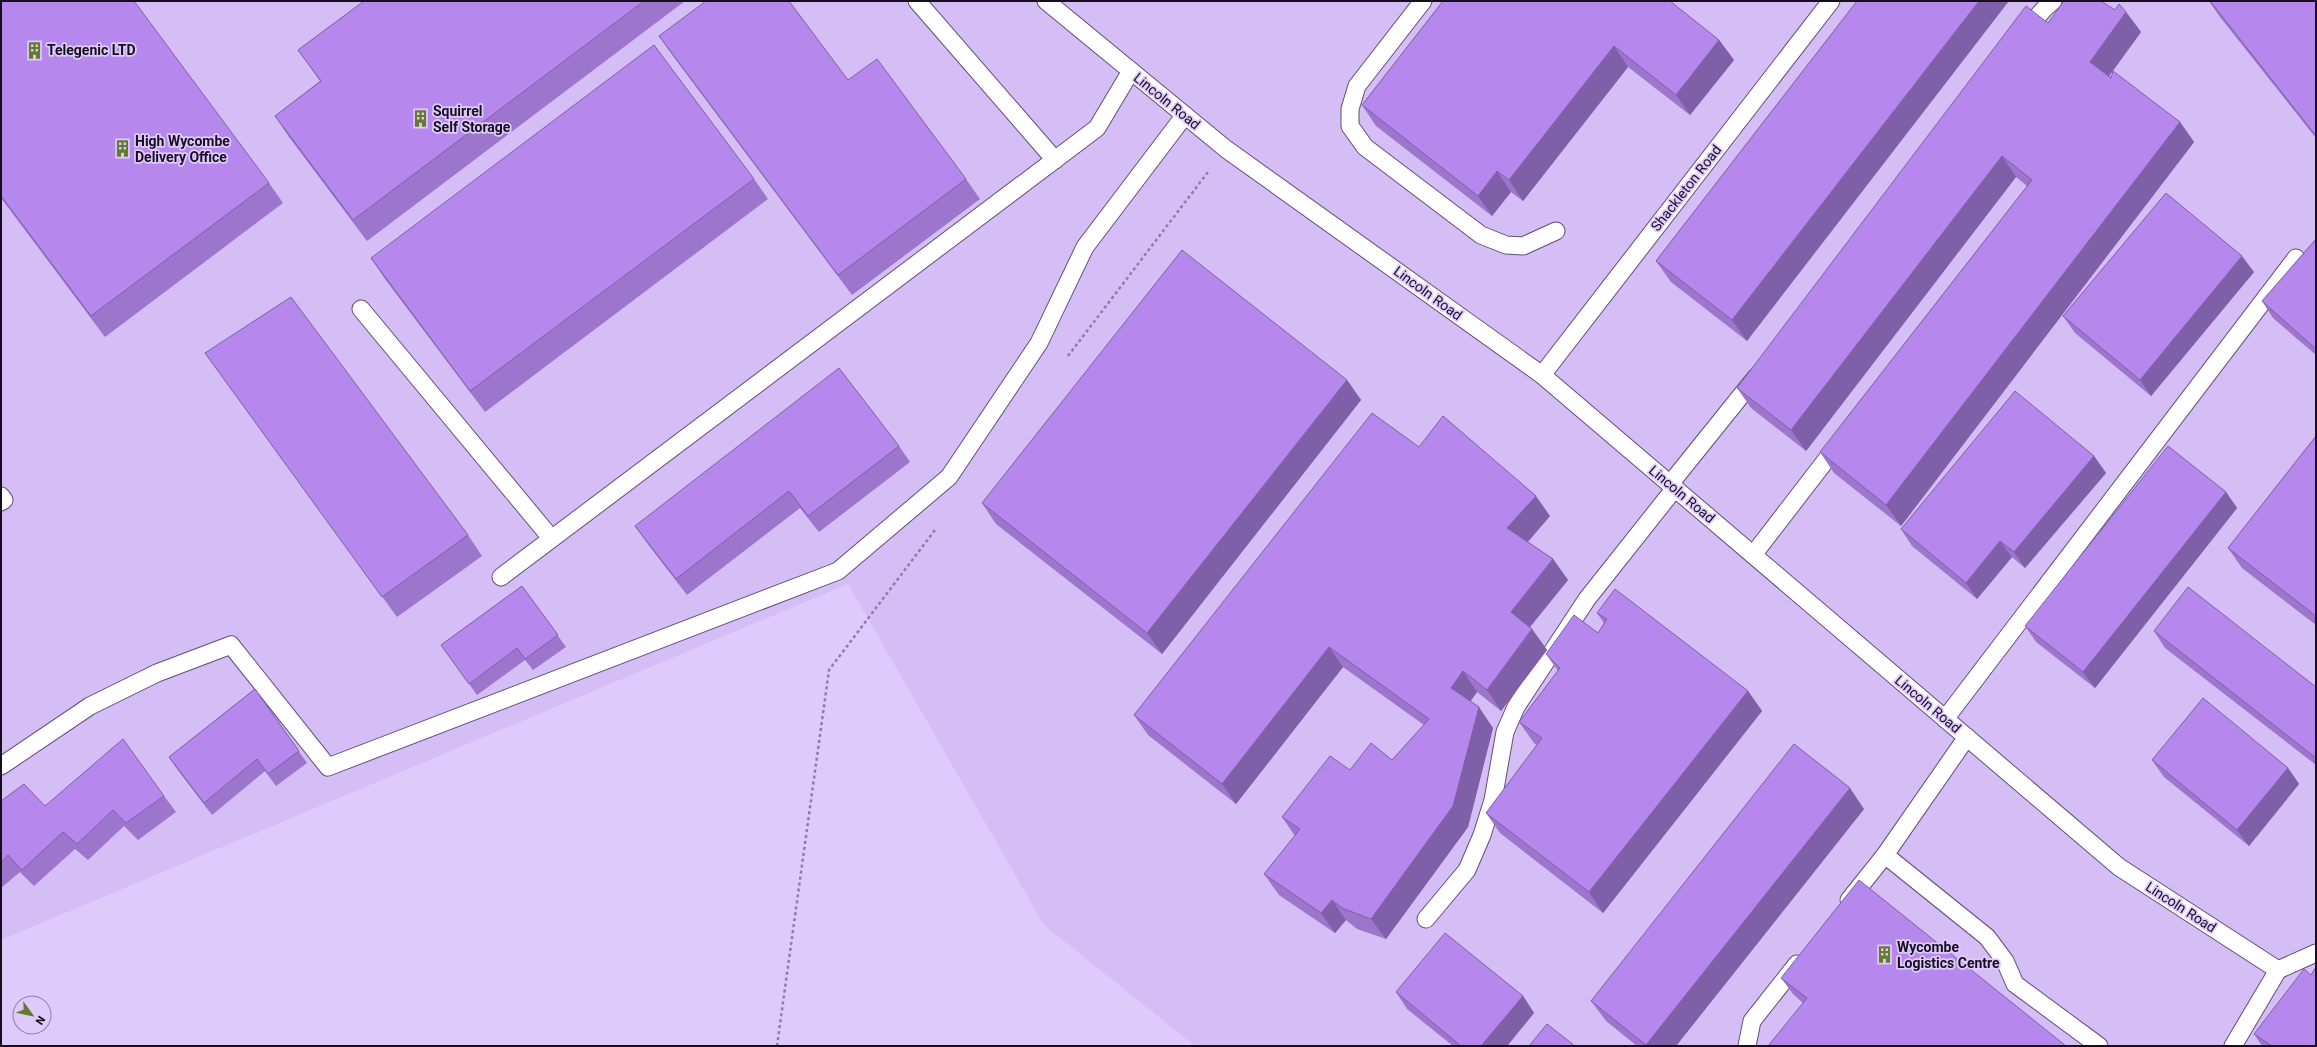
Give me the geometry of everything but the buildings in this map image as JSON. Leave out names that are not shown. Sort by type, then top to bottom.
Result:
[{"type":"lane","points":[[917,1],[1055,160]]},
{"type":"lane","name":"Lincoln Road","points":[[1046,1],[1226,149],[1542,375],[2119,867],[2278,970]]},
{"type":"lane","points":[[1423,1],[1357,86],[1350,109],[1350,126],[1365,147],[1481,235],[1506,245],[1523,246],[1556,231]]},
{"type":"lane","name":"Shackleton Road","points":[[1542,375],[1831,1]]},
{"type":"lane","points":[[2017,42],[2044,9],[2053,1]]},
{"type":"lane","points":[[501,577],[1097,128],[1131,71]]},
{"type":"lane","points":[[1,766],[90,706],[157,673],[231,645],[328,767],[838,571],[949,477],[1039,343],[1085,247],[1185,115]]},
{"type":"lane","points":[[1945,719],[2296,258]]},
{"type":"lane","points":[[361,309],[551,538]]},
{"type":"lane","points":[[1426,919],[1467,870],[1473,856],[1493,800],[1506,732],[1516,707],[1587,599],[1764,367]]},
{"type":"lane","points":[[1753,555],[1851,428]]},
{"type":"lane","points":[[1,496],[4,500],[1,502]]},
{"type":"lane","points":[[1839,913],[1885,855],[1967,737]]},
{"type":"lane","points":[[1885,855],[1987,937],[2005,961],[2015,984],[2099,1046]]},
{"type":"lane","points":[[1747,1046],[1752,1021],[1810,949]]},
{"type":"lane","points":[[2233,1046],[2278,970],[2316,954]]},
{"type":"path","points":[[1066,358],[1226,149]]},
{"type":"path","points":[[777,1046],[829,670],[940,524]]},
{"type":"shaded area","points":[[1,1],[2316,1],[2316,1046],[1195,1046],[1044,925],[848,584],[1,940]]},
{"type":"place","name":"Telegenic LTD","points":[[34,50]]},
{"type":"place","name":"Squirrel Self Storage","points":[[420,119]]},
{"type":"place","name":"High Wycombe Delivery Office","points":[[122,149]]},
{"type":"place","name":"Wycombe Logistics Centre","points":[[1884,955]]}]
